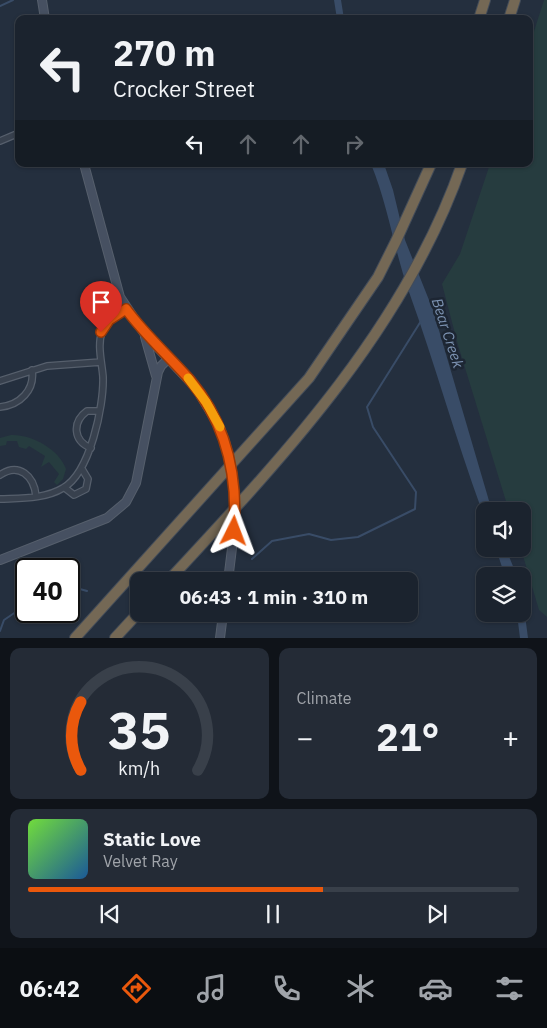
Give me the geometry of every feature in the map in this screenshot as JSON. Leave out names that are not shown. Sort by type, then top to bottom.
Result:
[{"type":"highway","points":[[480,15],[485,0]]},
{"type":"highway","points":[[510,15],[515,0]]},
{"type":"highway","points":[[75,638],[309,378],[378,277],[415,201],[429,167]]},
{"type":"highway","points":[[176,572],[334,393],[374,339],[426,248],[461,167]]},
{"type":"highway","points":[[116,638],[130,622]]},
{"type":"street","points":[[42,0],[44,15]]},
{"type":"street","points":[[0,141],[15,135]]},
{"type":"street","points":[[85,167],[116,287],[126,309],[144,333],[201,394],[220,428],[230,457],[234,482],[233,540],[229,572]]},
{"type":"street","points":[[0,499],[36,496],[65,488],[82,469],[91,448],[103,389],[101,332],[109,320],[126,309]]},
{"type":"street","points":[[144,333],[154,362],[156,381]]},
{"type":"street","points":[[0,560],[101,521],[120,509],[136,483],[156,381],[160,366],[169,358]]},
{"type":"street","points":[[0,381],[32,370],[58,365],[101,362]]},
{"type":"street","points":[[0,407],[22,398],[32,385],[32,370]]},
{"type":"street","points":[[91,448],[82,443],[78,438],[77,422],[87,412],[99,411]]},
{"type":"street","points":[[65,488],[74,495],[86,489],[88,479],[82,469]]},
{"type":"street","points":[[0,475],[11,470],[26,474],[34,483],[36,496]]},
{"type":"street","points":[[220,638],[223,622]]},
{"type":"green space","points":[[544,0],[547,0],[547,617],[539,610],[531,583],[531,567],[526,567],[523,557],[531,557],[531,502],[506,502],[458,345],[442,284],[460,254],[489,167],[533,167],[533,34]]},
{"type":"green space","points":[[11,435],[27,437],[51,449],[66,469],[63,479],[57,485],[54,482],[59,474],[49,462],[41,467],[45,456],[29,446],[26,449],[19,447],[17,441],[7,441],[6,445],[0,446],[0,438]]},
{"type":"water","points":[[334,0],[341,0],[343,15],[336,15]]},
{"type":"water","points":[[372,167],[385,167],[393,190],[405,240],[433,310],[489,502],[479,502],[465,462],[404,276],[382,195]]},
{"type":"water","points":[[499,557],[509,557],[513,567],[502,567]]},
{"type":"water","points":[[518,622],[526,622],[528,638],[520,638]]},
{"type":"waterway","points":[[0,6],[13,0]]},
{"type":"waterway","points":[[252,559],[272,541],[309,534],[331,540],[358,537],[415,509],[416,492],[373,427],[367,407],[421,321]]},
{"type":"waterway","points":[[80,589],[87,591]]},
{"type":"waterway","points":[[0,631],[4,620],[15,612]]},
{"type":"slow traffic","points":[[188,378],[201,394],[220,427]]},
{"type":"route","points":[[101,332],[105,324],[113,316],[126,309],[144,333],[183,372],[201,394],[220,428],[230,457],[235,492],[234,531]]},
{"type":"water label","name":"Bear Creek","points":[[448,333]]}]
